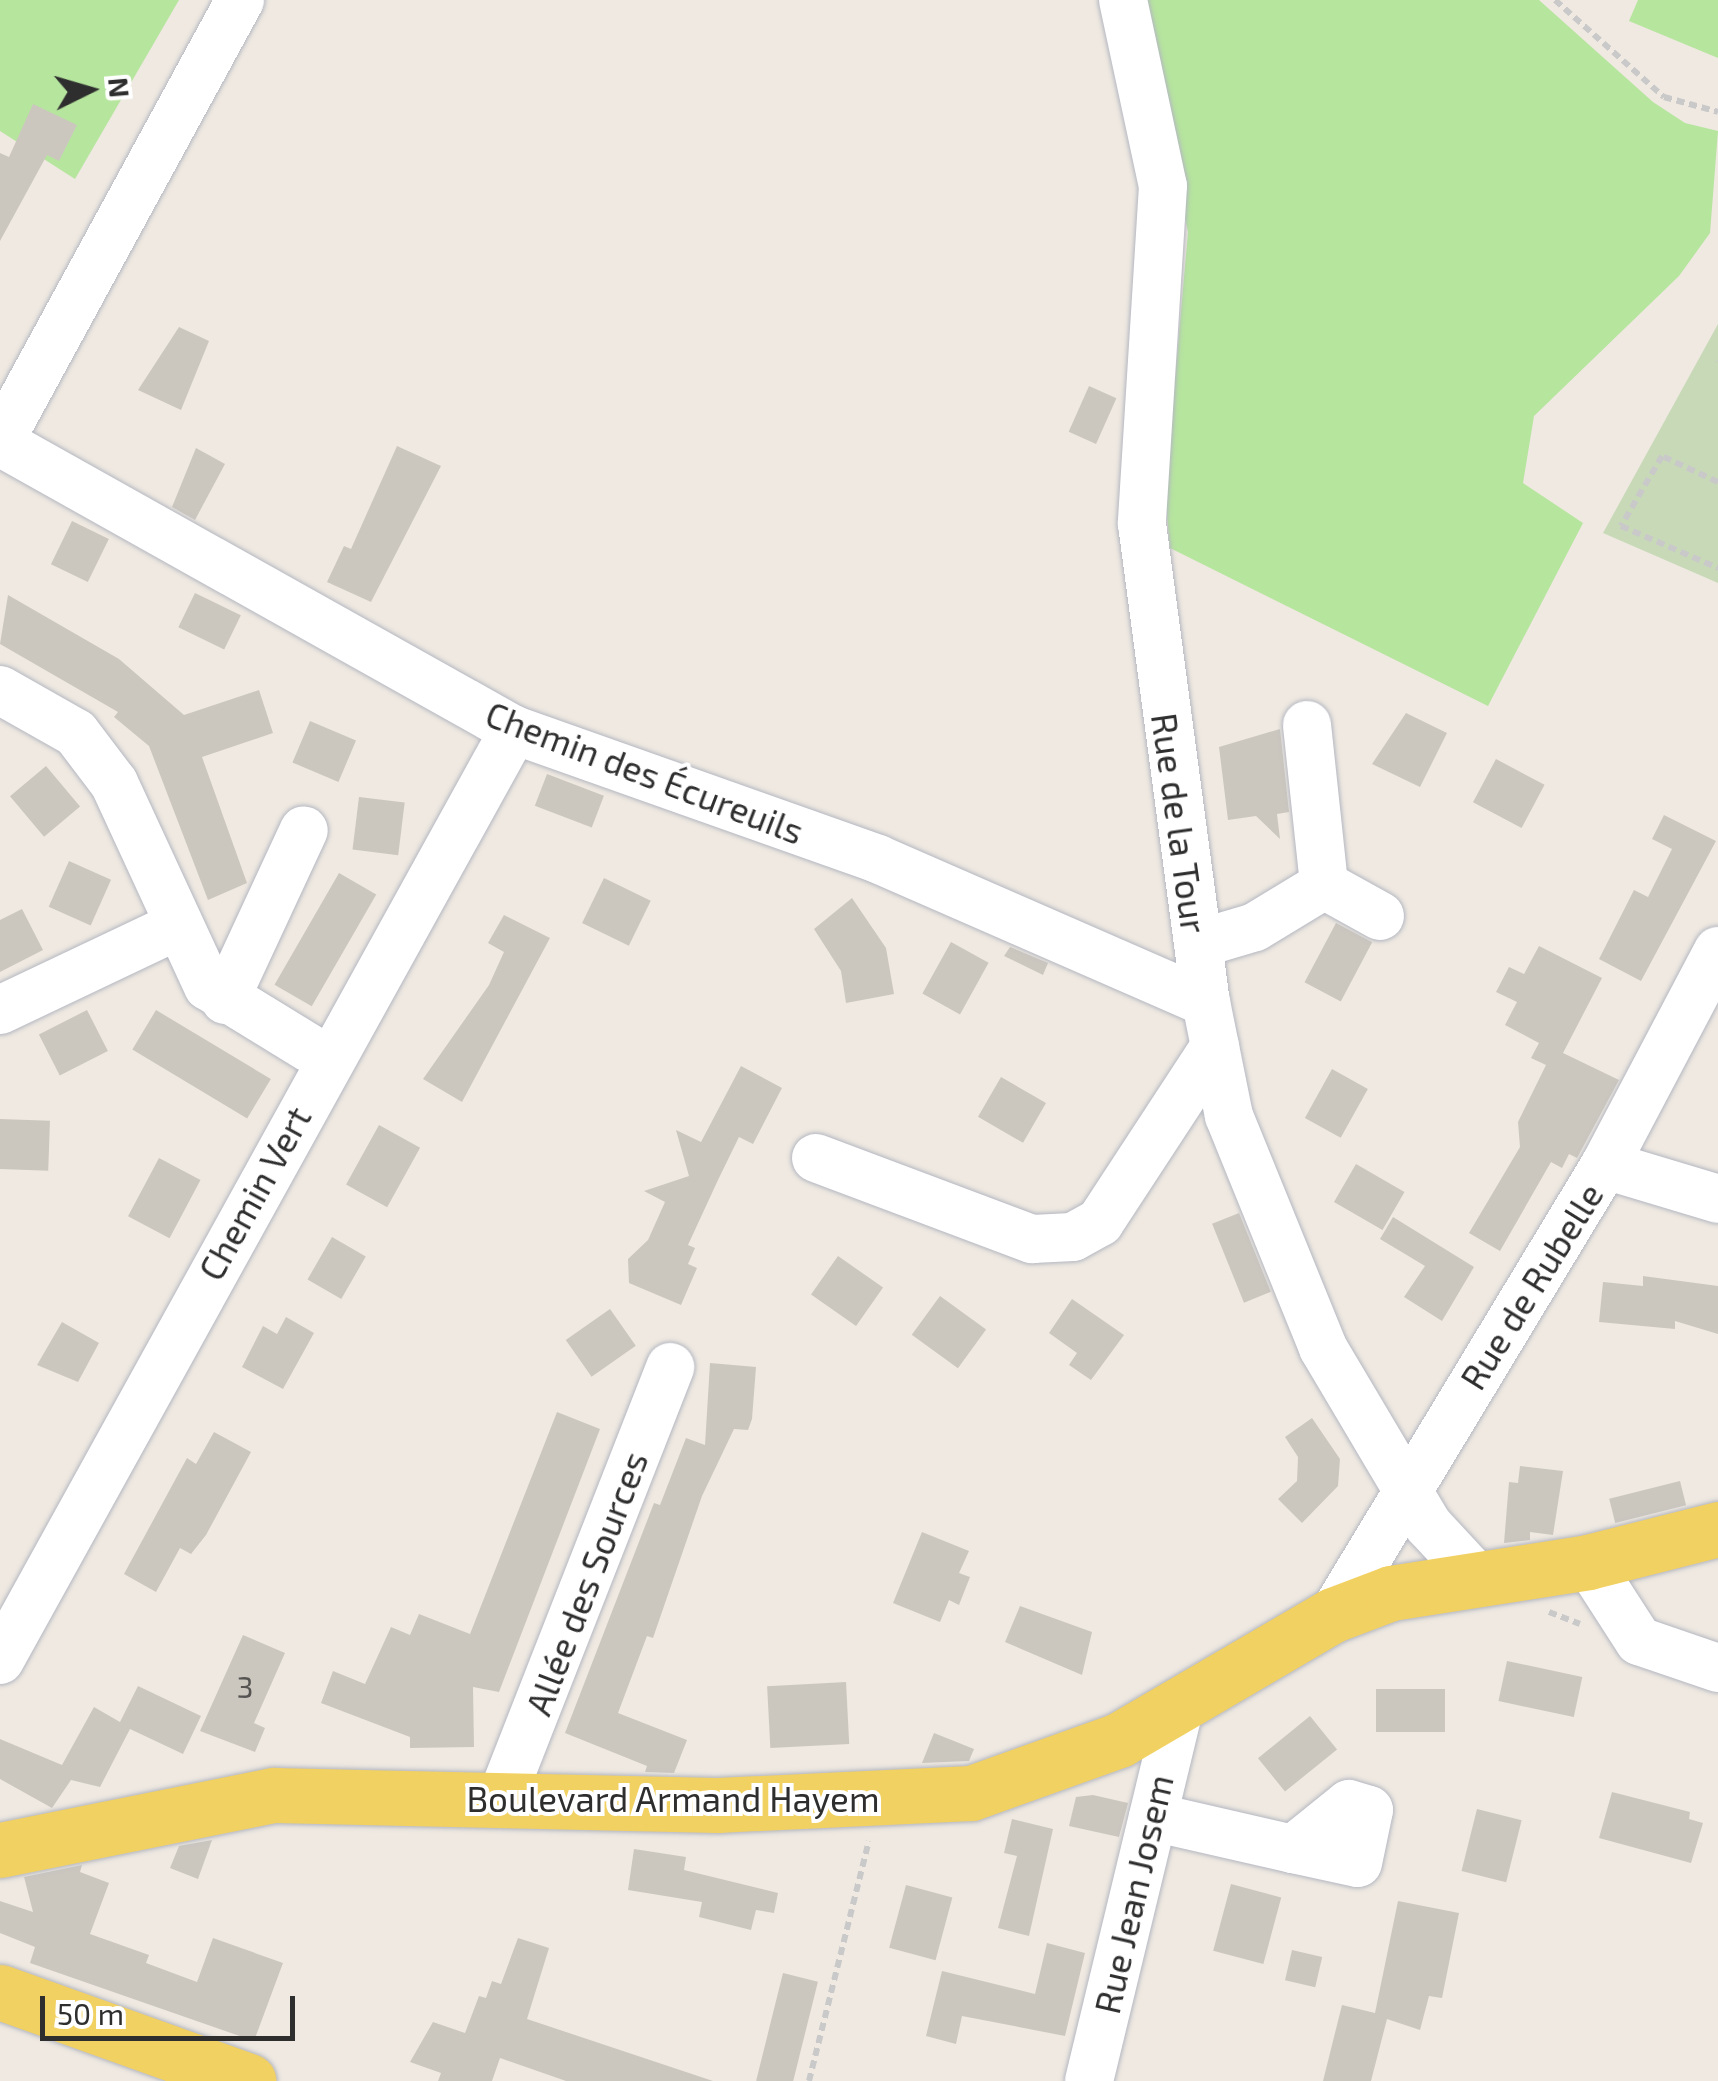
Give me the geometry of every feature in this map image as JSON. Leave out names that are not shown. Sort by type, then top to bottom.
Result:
[{"type":"main road","name":"Boulevard Armand Hayem","points":[[0,1850],[274,1795],[879,1801],[997,1785],[1178,1708],[1333,1615],[1391,1593],[1588,1562],[1718,1530]]},
{"type":"main road","points":[[0,1992],[248,2081]]},
{"type":"main road","points":[[0,2016],[170,2081]]},
{"type":"street","points":[[0,442],[17,370],[240,0]]},
{"type":"street","name":"Rue de la Tour","points":[[1123,0],[1163,186],[1142,524],[1198,944],[1229,1116],[1309,1316],[1408,1482],[1428,1525],[1480,1581]]},
{"type":"street","name":"Chemin des Écureuils","points":[[0,442],[514,730],[878,859],[1210,1024]]},
{"type":"street","points":[[0,690],[86,745],[114,782],[208,986],[224,1000],[309,1048]]},
{"type":"street","points":[[1308,726],[1324,885]]},
{"type":"street","name":"Chemin Vert","points":[[0,1660],[514,730]]},
{"type":"street","points":[[224,1000],[304,830]]},
{"type":"street","points":[[1198,944],[1255,926],[1324,885]]},
{"type":"street","points":[[1324,885],[1380,916]]},
{"type":"street","points":[[0,1010],[179,925]]},
{"type":"street","name":"Rue de Rubelle","points":[[1333,1615],[1408,1482],[1606,1166],[1718,952]]},
{"type":"street","points":[[816,1158],[1032,1239],[1073,1237],[1100,1222],[1210,1024]]},
{"type":"street","points":[[1606,1166],[1718,1200]]},
{"type":"street","name":"Allée des Sources","points":[[501,1799],[670,1367]]},
{"type":"street","points":[[1588,1562],[1638,1641],[1718,1668]]},
{"type":"street","name":"Rue Jean Josem","points":[[1089,2081],[1178,1708]]},
{"type":"street","points":[[1153,1817],[1294,1848]]},
{"type":"path","points":[[1556,0],[1664,97],[1718,112]]},
{"type":"path","points":[[1718,482],[1662,456],[1621,526],[1718,568]]},
{"type":"path","points":[[809,2081],[879,1801]]},
{"type":"green space","points":[[0,0],[179,0],[75,179],[0,131]]},
{"type":"green space","points":[[1140,0],[1539,0],[1653,102],[1685,123],[1718,131],[1710,233],[1679,276],[1534,416],[1523,483],[1583,523],[1488,706],[1170,548],[1165,493],[1188,232]]},
{"type":"green space","points":[[1638,0],[1718,0],[1718,58],[1629,21]]},
{"type":"green space","points":[[1718,324],[1718,583],[1603,533]]},
{"type":"building","points":[[33,104],[77,125],[59,161],[47,155],[0,241],[0,153],[9,157]]},
{"type":"building","points":[[179,327],[209,341],[181,410],[138,390]]},
{"type":"building","points":[[1089,386],[1116,398],[1096,444],[1069,432]]},
{"type":"building","points":[[397,446],[441,466],[371,602],[327,582],[344,546],[351,549]]},
{"type":"building","points":[[196,448],[225,464],[195,520],[172,507]]},
{"type":"building","points":[[72,521],[109,539],[88,582],[51,564]]},
{"type":"building","points":[[195,593],[241,615],[224,650],[178,627]]},
{"type":"building","points":[[8,595],[119,659],[184,715],[259,690],[273,733],[202,757],[247,883],[208,900],[149,746],[114,717],[118,712],[0,644]]},
{"type":"building","points":[[1406,713],[1447,733],[1420,787],[1372,764]]},
{"type":"building","points":[[310,721],[356,741],[338,782],[292,762]]},
{"type":"building","points":[[1280,729],[1289,812],[1277,814],[1280,839],[1256,816],[1228,820],[1219,747]]},
{"type":"building","points":[[1496,759],[1545,785],[1522,828],[1473,802]]},
{"type":"building","points":[[46,766],[80,807],[44,837],[10,796]]},
{"type":"building","points":[[547,774],[604,796],[592,828],[535,806]]},
{"type":"building","points":[[359,797],[405,803],[398,855],[353,850]]},
{"type":"building","points":[[1664,815],[1716,841],[1641,981],[1599,959],[1634,890],[1648,897],[1672,849],[1652,839]]},
{"type":"building","points":[[69,861],[111,880],[91,925],[49,907]]},
{"type":"building","points":[[339,873],[376,894],[312,1006],[274,985]]},
{"type":"building","points":[[604,878],[651,901],[629,946],[582,923]]},
{"type":"building","points":[[852,898],[886,948],[894,994],[846,1003],[841,971],[814,929]]},
{"type":"building","points":[[22,909],[43,950],[0,972],[0,920]]},
{"type":"building","points":[[504,915],[550,938],[462,1102],[423,1079],[489,985],[504,952],[488,943]]},
{"type":"building","points":[[1336,923],[1372,942],[1341,1001],[1305,982]]},
{"type":"building","points":[[951,942],[989,963],[960,1014],[922,994]]},
{"type":"building","points":[[1539,946],[1602,978],[1563,1053],[1619,1080],[1577,1158],[1569,1154],[1562,1168],[1551,1162],[1500,1251],[1469,1233],[1520,1147],[1518,1122],[1546,1065],[1531,1058],[1539,1043],[1505,1025],[1517,1002],[1496,992],[1509,967],[1524,974]]},
{"type":"building","points":[[1010,947],[1048,963],[1043,975],[1004,956]]},
{"type":"building","points":[[87,1010],[108,1051],[60,1076],[39,1035]]},
{"type":"building","points":[[156,1010],[271,1079],[247,1118],[132,1049]]},
{"type":"building","points":[[741,1066],[782,1088],[753,1144],[739,1137],[718,1180],[688,1245],[695,1248],[688,1264],[697,1268],[681,1305],[629,1283],[628,1259],[648,1240],[665,1202],[644,1191],[689,1176],[676,1130],[701,1142]]},
{"type":"building","points":[[1332,1069],[1368,1089],[1341,1138],[1305,1118]]},
{"type":"building","points":[[1001,1077],[1046,1103],[1023,1143],[978,1117]]},
{"type":"building","points":[[0,1119],[50,1121],[48,1171],[0,1169]]},
{"type":"building","points":[[379,1125],[420,1148],[387,1207],[346,1184]]},
{"type":"building","points":[[159,1158],[200,1180],[170,1238],[128,1216]]},
{"type":"building","points":[[1356,1164],[1404,1192],[1382,1230],[1334,1202]]},
{"type":"building","points":[[1239,1213],[1271,1292],[1244,1303],[1212,1224]]},
{"type":"building","points":[[1393,1217],[1474,1267],[1442,1321],[1404,1297],[1425,1266],[1380,1239]]},
{"type":"building","points":[[332,1237],[366,1256],[341,1299],[308,1279]]},
{"type":"building","points":[[838,1256],[883,1288],[856,1326],[811,1295]]},
{"type":"building","points":[[1643,1276],[1718,1286],[1718,1334],[1675,1321],[1675,1329],[1599,1322],[1603,1282],[1643,1286]]},
{"type":"building","points":[[940,1296],[986,1330],[958,1368],[912,1335]]},
{"type":"building","points":[[1072,1299],[1124,1335],[1091,1380],[1069,1365],[1077,1353],[1049,1333]]},
{"type":"building","points":[[610,1309],[636,1346],[592,1377],[566,1340]]},
{"type":"building","points":[[286,1317],[314,1333],[283,1389],[242,1367],[263,1326],[277,1334]]},
{"type":"building","points":[[62,1322],[99,1343],[78,1382],[37,1365]]},
{"type":"building","points":[[710,1363],[756,1367],[752,1419],[748,1430],[734,1429],[702,1496],[653,1638],[647,1636],[618,1713],[687,1740],[674,1773],[645,1772],[647,1766],[565,1733],[654,1503],[660,1505],[686,1438],[705,1445]]},
{"type":"building","points":[[557,1412],[600,1429],[499,1692],[473,1687],[474,1747],[410,1748],[410,1737],[321,1703],[333,1671],[365,1684],[391,1627],[410,1635],[419,1614],[470,1634]]},
{"type":"building","points":[[1312,1418],[1340,1459],[1338,1486],[1302,1523],[1278,1499],[1297,1481],[1298,1457],[1285,1437]]},
{"type":"building","points":[[214,1432],[251,1452],[206,1535],[191,1554],[180,1548],[156,1592],[124,1574],[187,1458],[196,1464]]},
{"type":"building","points":[[1520,1466],[1563,1471],[1553,1535],[1530,1532],[1530,1540],[1504,1543],[1509,1482],[1518,1483]]},
{"type":"building","points":[[1680,1481],[1686,1505],[1615,1523],[1609,1499]]},
{"type":"building","points":[[922,1532],[969,1551],[959,1573],[970,1577],[959,1605],[949,1600],[940,1622],[893,1603]]},
{"type":"building","points":[[1020,1606],[1092,1632],[1082,1675],[1005,1642]]},
{"type":"building","points":[[243,1635],[285,1653],[254,1723],[265,1728],[255,1752],[200,1731]]},
{"type":"building","points":[[1507,1661],[1582,1677],[1574,1717],[1498,1701]]},
{"type":"building","points":[[846,1682],[849,1744],[770,1748],[767,1686]]},
{"type":"building","points":[[138,1686],[201,1716],[183,1754],[130,1729],[100,1787],[71,1780],[52,1808],[0,1779],[0,1739],[62,1765],[94,1707],[120,1722]]},
{"type":"building","points":[[1376,1689],[1445,1689],[1445,1732],[1376,1732]]},
{"type":"building","points":[[1310,1716],[1337,1749],[1285,1792],[1258,1758]]},
{"type":"building","points":[[934,1733],[974,1749],[969,1761],[922,1763]]},
{"type":"building","points":[[1612,1792],[1690,1812],[1689,1819],[1703,1823],[1691,1863],[1599,1838]]},
{"type":"building","points":[[1093,1795],[1128,1803],[1119,1837],[1069,1826],[1076,1797]]},
{"type":"building","points":[[1477,1809],[1522,1820],[1506,1882],[1462,1871]]},
{"type":"building","points":[[1012,1819],[1053,1829],[1029,1936],[998,1928],[1017,1856],[1004,1853]]},
{"type":"building","points":[[212,1840],[198,1879],[170,1868],[179,1846]]},
{"type":"building","points":[[634,1849],[686,1857],[684,1870],[778,1893],[774,1913],[756,1910],[751,1930],[699,1917],[702,1902],[628,1890]]},
{"type":"building","points":[[82,1865],[80,1872],[109,1883],[90,1934],[149,1955],[146,1963],[197,1982],[213,1938],[283,1963],[254,2041],[30,1963],[35,1947],[0,1933],[0,1901],[33,1912],[24,1877]]},
{"type":"building","points":[[1231,1884],[1281,1897],[1263,1964],[1213,1951]]},
{"type":"building","points":[[906,1885],[952,1897],[936,1960],[889,1948]]},
{"type":"building","points":[[1398,1901],[1459,1913],[1442,1998],[1429,1996],[1420,2030],[1387,2019],[1371,2081],[1323,2081],[1342,2005],[1375,2013]]},
{"type":"building","points":[[518,1938],[549,1948],[527,2019],[713,2081],[566,2081],[500,2058],[492,2081],[438,2081],[441,2073],[410,2062],[433,2022],[465,2033],[479,1996],[486,1998],[492,1981],[501,1984]]},
{"type":"building","points":[[1047,1943],[1085,1953],[1065,2036],[962,2016],[956,2044],[926,2036],[942,1971],[1035,1994]]},
{"type":"building","points":[[1292,1950],[1322,1957],[1315,1987],[1285,1980]]},
{"type":"building","points":[[783,1973],[818,1982],[793,2081],[756,2081]]}]
